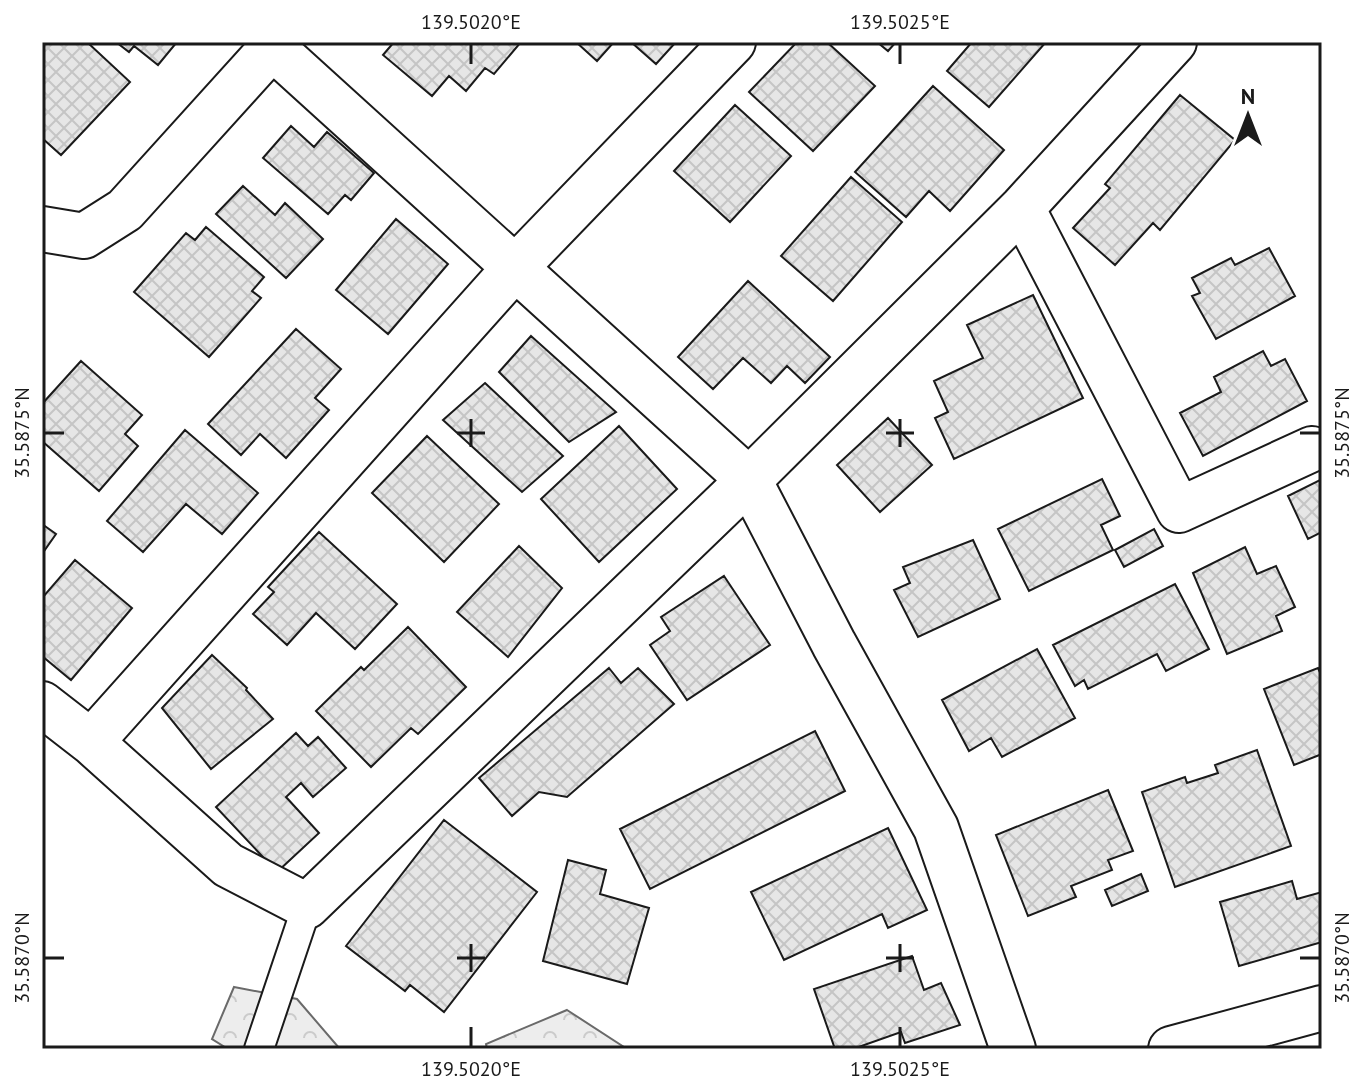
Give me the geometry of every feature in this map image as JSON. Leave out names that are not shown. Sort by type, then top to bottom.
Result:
[{"type":"street","points":[[91,742],[514,269],[733,42]]},
{"type":"street","points":[[42,704],[91,742],[228,865],[307,906],[749,480],[1022,208],[1174,42]]},
{"type":"street","points":[[42,229],[84,236],[125,210],[274,44],[514,269],[749,480],[834,644],[936,828],[1013,1049]]},
{"type":"street","points":[[1022,208],[1179,510],[1312,449]]},
{"type":"street","points":[[1171,1049],[1322,1008]]},
{"type":"lane","points":[[259,1049],[307,906]]},
{"type":"green space","points":[[234,987],[297,999],[340,1049],[228,1049],[212,1039]]},
{"type":"green space","points":[[567,1010],[627,1049],[487,1049],[486,1044]]},
{"type":"building","points":[[42,42],[87,42],[130,82],[61,155],[42,138]]},
{"type":"building","points":[[116,42],[177,42],[158,65],[134,46],[129,52]]},
{"type":"building","points":[[394,42],[521,42],[494,74],[485,68],[466,91],[449,76],[432,96],[383,55]]},
{"type":"building","points":[[576,42],[614,42],[597,61]]},
{"type":"building","points":[[631,42],[676,42],[656,64]]},
{"type":"building","points":[[797,42],[827,42],[875,86],[813,151],[749,92]]},
{"type":"building","points":[[877,42],[896,42],[888,51]]},
{"type":"building","points":[[972,42],[1046,42],[989,107],[947,71]]},
{"type":"building","points":[[933,86],[1004,150],[950,211],[929,191],[906,217],[855,172]]},
{"type":"building","points":[[1180,95],[1235,140],[1160,230],[1153,223],[1115,265],[1073,228],[1110,188],[1105,184]]},
{"type":"building","points":[[735,105],[791,156],[730,222],[674,171]]},
{"type":"building","points":[[291,126],[314,147],[327,132],[374,173],[351,200],[345,195],[328,214],[263,158]]},
{"type":"building","points":[[851,177],[902,222],[833,301],[781,256]]},
{"type":"building","points":[[243,186],[275,215],[285,203],[323,239],[286,278],[216,214]]},
{"type":"building","points":[[396,219],[448,264],[388,334],[336,290]]},
{"type":"building","points":[[206,227],[264,277],[252,291],[261,298],[209,357],[134,292],[186,233],[195,240]]},
{"type":"building","points":[[1269,248],[1295,296],[1216,339],[1192,296],[1200,293],[1192,278],[1231,258],[1235,265]]},
{"type":"building","points":[[748,281],[830,357],[805,383],[787,366],[771,383],[743,358],[713,389],[678,357]]},
{"type":"building","points":[[1033,295],[1083,398],[954,459],[935,418],[948,412],[934,381],[983,358],[967,325]]},
{"type":"building","points":[[296,329],[341,369],[315,398],[329,410],[286,458],[260,434],[241,455],[208,424]]},
{"type":"building","points":[[531,336],[616,412],[569,442],[499,372]]},
{"type":"building","points":[[1263,351],[1271,366],[1285,359],[1307,401],[1203,456],[1180,413],[1221,392],[1214,377]]},
{"type":"building","points":[[81,361],[142,415],[125,434],[138,446],[99,491],[42,441],[42,404]]},
{"type":"building","points":[[485,383],[563,456],[522,492],[443,420]]},
{"type":"building","points":[[888,418],[932,465],[880,512],[837,465]]},
{"type":"building","points":[[619,426],[677,489],[599,562],[541,499]]},
{"type":"building","points":[[185,430],[258,493],[222,534],[186,504],[143,552],[107,521]]},
{"type":"building","points":[[427,436],[499,504],[444,562],[372,493]]},
{"type":"building","points":[[1102,479],[1120,516],[1101,525],[1113,550],[1029,591],[998,529]]},
{"type":"building","points":[[1322,479],[1322,532],[1308,539],[1288,496]]},
{"type":"building","points":[[42,524],[56,534],[42,554]]},
{"type":"building","points":[[1154,529],[1163,546],[1124,567],[1115,550]]},
{"type":"building","points":[[319,532],[397,604],[355,649],[316,613],[287,645],[253,614],[274,592],[268,587]]},
{"type":"building","points":[[973,540],[1000,599],[918,637],[894,590],[910,583],[903,567]]},
{"type":"building","points":[[519,546],[562,588],[508,657],[457,612]]},
{"type":"building","points":[[1245,547],[1257,574],[1276,566],[1295,607],[1276,616],[1282,631],[1227,654],[1193,573]]},
{"type":"building","points":[[75,560],[132,608],[71,680],[42,656],[42,598]]},
{"type":"building","points":[[724,576],[770,645],[687,700],[650,645],[670,631],[661,617]]},
{"type":"building","points":[[1175,584],[1209,649],[1166,671],[1157,654],[1088,689],[1084,680],[1075,686],[1053,645]]},
{"type":"building","points":[[408,627],[466,687],[418,734],[411,728],[371,767],[316,711]]},
{"type":"building","points":[[1037,649],[1075,718],[1002,757],[991,738],[969,751],[942,700]]},
{"type":"building","points":[[212,655],[247,688],[273,719],[211,769],[162,708]]},
{"type":"building","points":[[609,668],[621,683],[638,668],[674,704],[567,797],[539,792],[512,816],[479,778]]},
{"type":"building","points":[[1318,668],[1322,677],[1322,754],[1294,765],[1264,689]]},
{"type":"building","points":[[815,731],[845,791],[650,889],[620,829]]},
{"type":"building","points":[[296,733],[308,746],[318,737],[346,768],[313,797],[301,783],[286,797],[319,833],[277,872],[216,807]]},
{"type":"building","points":[[1257,750],[1291,846],[1175,887],[1142,792],[1185,777],[1187,783],[1218,773],[1215,765]]},
{"type":"building","points":[[1108,790],[1133,851],[1108,860],[1112,870],[1071,886],[1076,897],[1028,916],[996,835]]},
{"type":"building","points":[[444,820],[537,892],[444,1012],[410,985],[405,991],[346,946]]},
{"type":"building","points":[[888,828],[927,910],[888,928],[882,914],[784,960],[751,892]]},
{"type":"building","points":[[568,860],[606,870],[600,894],[649,908],[627,984],[543,961]]},
{"type":"building","points":[[1141,874],[1148,891],[1112,906],[1105,890]]},
{"type":"building","points":[[1292,881],[1297,899],[1322,892],[1322,942],[1239,966],[1220,902]]},
{"type":"building","points":[[912,956],[924,990],[941,983],[960,1025],[905,1043],[901,1032],[853,1049],[835,1049],[814,989]]}]
